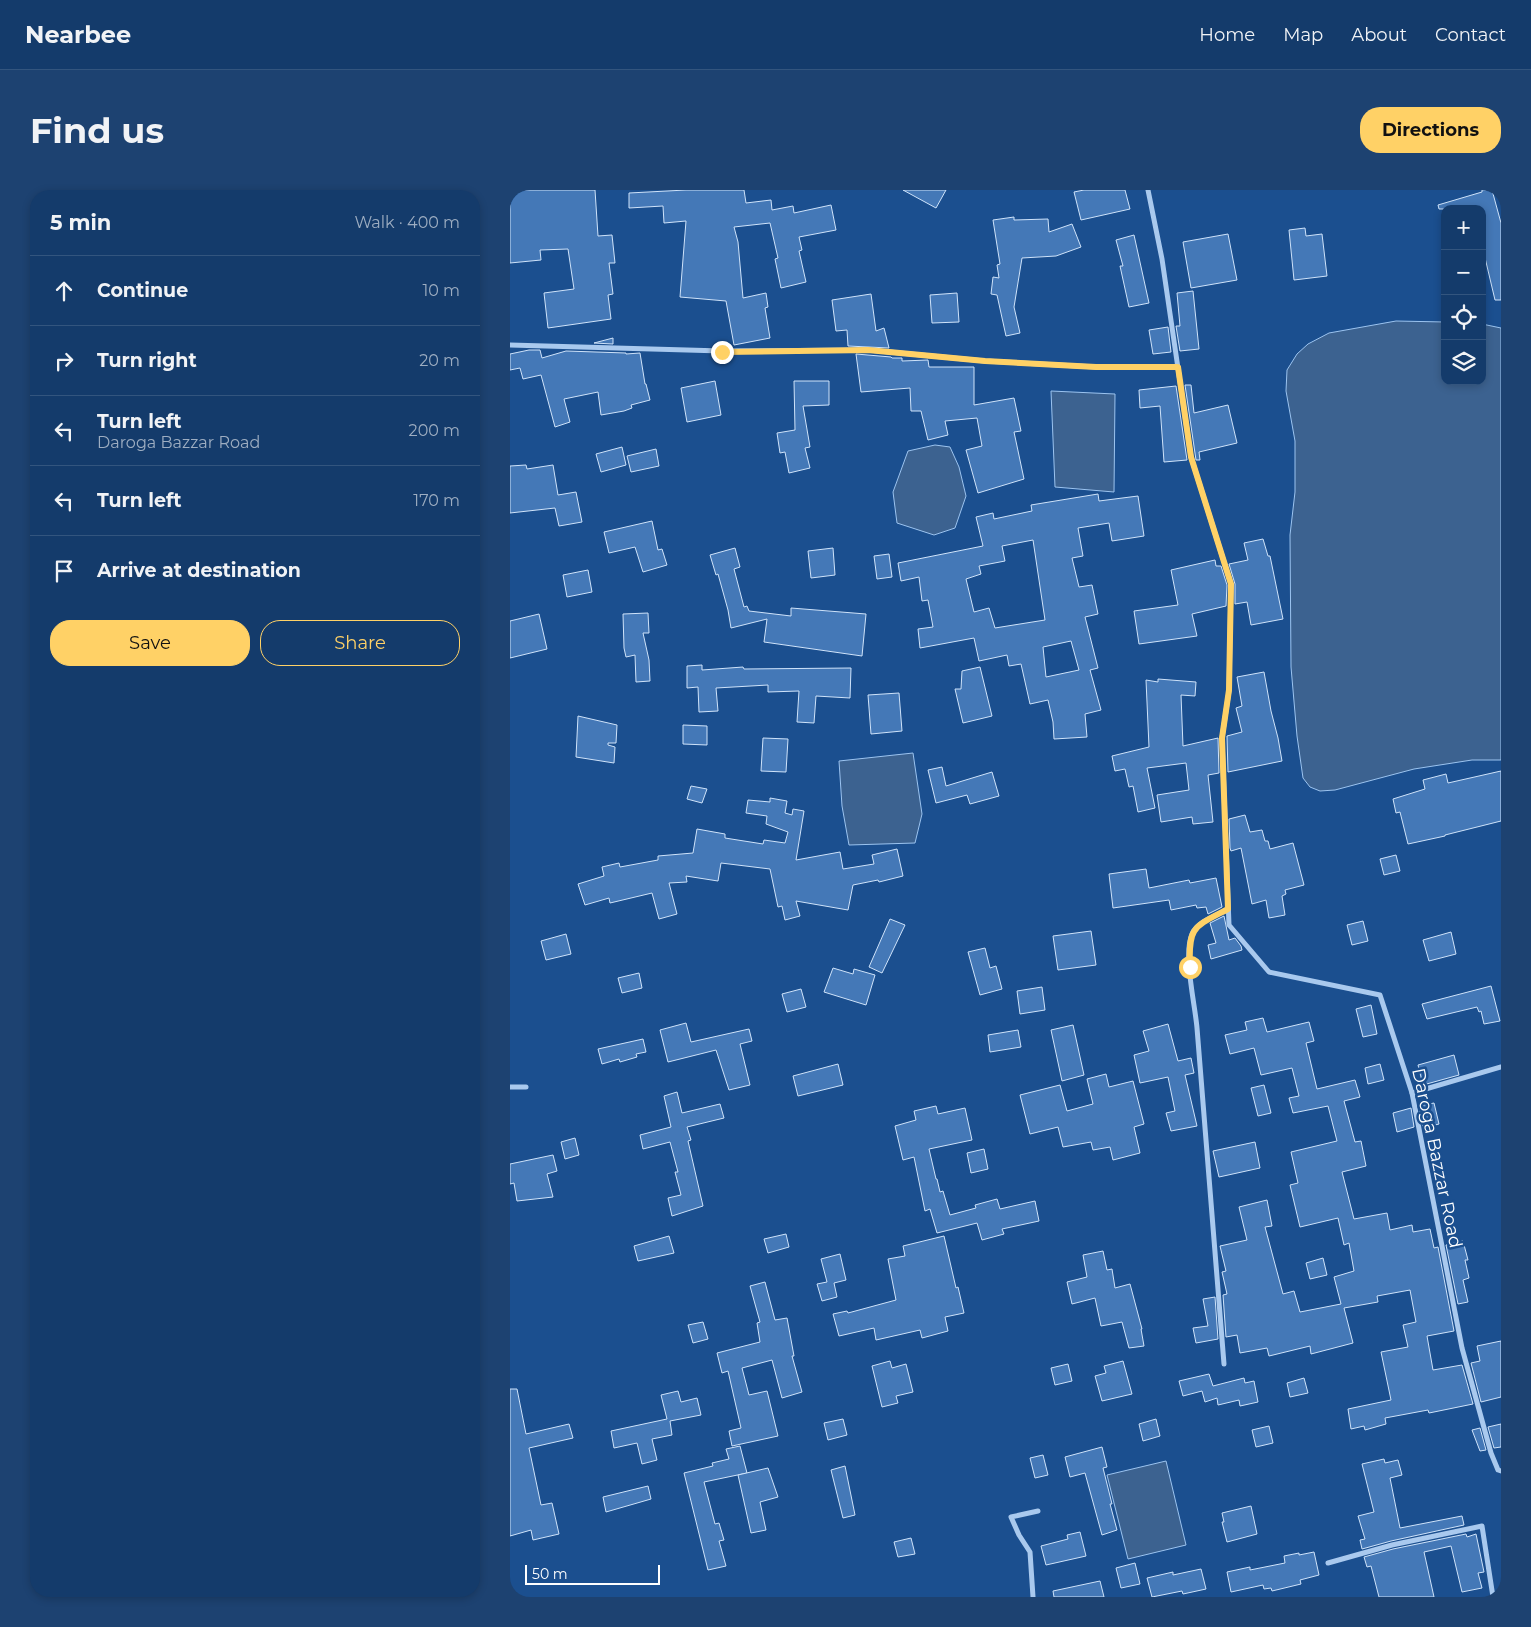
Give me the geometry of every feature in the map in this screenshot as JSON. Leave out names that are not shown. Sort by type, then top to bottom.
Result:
[{"type":"street","name":"Daroga Bazzar Road","points":[[1148,190],[1162,259],[1191,457],[1231,584],[1229,690],[1222,738],[1229,926],[1269,972],[1380,995],[1412,1093],[1462,1348],[1491,1453],[1498,1470],[1501,1471]]},
{"type":"street","points":[[510,345],[722,352],[868,350],[985,361],[1096,367],[1178,367]]},
{"type":"street","points":[[1224,1364],[1208,1150],[1189,945],[1192,932],[1204,922],[1228,909]]},
{"type":"street","points":[[1412,1093],[1501,1067]]},
{"type":"street","points":[[510,1087],[526,1087]]},
{"type":"street","points":[[1034,1597],[1030,1552],[1019,1535],[1011,1517],[1038,1511]]},
{"type":"street","points":[[1328,1563],[1392,1545],[1482,1526],[1493,1597]]},
{"type":"water","points":[[1396,321],[1441,322],[1441,385],[1486,385],[1486,325],[1501,328],[1501,760],[1472,760],[1414,769],[1335,790],[1320,791],[1310,787],[1303,778],[1291,667],[1290,535],[1295,492],[1295,441],[1286,391],[1287,370],[1297,354],[1308,344],[1329,333]]},
{"type":"water","points":[[1051,391],[1115,394],[1114,492],[1055,487]]},
{"type":"water","points":[[935,445],[950,447],[959,467],[966,496],[955,528],[934,535],[897,523],[893,492],[908,451]]},
{"type":"water","points":[[913,753],[922,814],[915,843],[849,845],[842,806],[839,761]]},
{"type":"water","points":[[1166,1461],[1186,1545],[1128,1559],[1107,1475]]},
{"type":"building","points":[[510,190],[595,190],[598,236],[612,235],[615,263],[609,263],[613,294],[608,295],[611,319],[548,328],[544,293],[574,289],[568,249],[540,250],[541,260],[510,263]]},
{"type":"building","points":[[686,190],[744,190],[746,203],[771,200],[772,210],[793,206],[794,213],[831,205],[836,230],[799,237],[802,250],[799,251],[806,282],[781,288],[775,259],[778,258],[770,223],[734,227],[738,242],[743,298],[766,293],[768,307],[765,308],[770,338],[734,345],[726,301],[680,297],[686,221],[664,223],[663,206],[629,208],[629,193]]},
{"type":"building","points":[[903,190],[946,190],[936,208]]},
{"type":"building","points":[[1084,190],[1125,190],[1130,209],[1081,220],[1074,192]]},
{"type":"building","points":[[1482,190],[1492,190],[1501,223],[1501,300],[1495,300],[1486,262],[1486,205],[1441,205],[1441,209],[1439,209],[1438,205],[1482,192]]},
{"type":"building","points":[[1014,217],[1014,220],[1048,219],[1049,232],[1072,224],[1081,247],[1056,256],[1022,258],[1014,307],[1020,333],[1006,336],[997,295],[991,294],[993,277],[999,278],[997,265],[1000,264],[993,220]]},
{"type":"building","points":[[1305,228],[1306,236],[1322,234],[1327,276],[1294,280],[1289,230]]},
{"type":"building","points":[[1228,234],[1237,280],[1191,288],[1183,242]]},
{"type":"building","points":[[1134,235],[1149,303],[1129,307],[1120,266],[1123,266],[1116,240]]},
{"type":"building","points":[[1193,291],[1199,349],[1180,351],[1176,326],[1180,326],[1177,293]]},
{"type":"building","points":[[957,293],[959,322],[932,323],[930,295]]},
{"type":"building","points":[[871,294],[876,331],[884,328],[889,348],[848,346],[847,330],[836,331],[832,300]]},
{"type":"building","points":[[1168,327],[1171,352],[1153,354],[1149,330]]},
{"type":"building","points":[[613,338],[613,344],[594,343]]},
{"type":"building","points":[[540,350],[542,358],[566,351],[640,353],[645,384],[650,400],[631,405],[632,408],[624,411],[601,415],[598,392],[564,399],[570,422],[555,427],[541,375],[523,379],[520,368],[510,370],[510,354]]},
{"type":"building","points":[[856,354],[902,358],[902,361],[928,360],[929,367],[974,367],[974,405],[1014,398],[1021,431],[1014,432],[1024,479],[978,493],[966,450],[982,446],[977,418],[945,421],[948,435],[928,440],[921,411],[911,411],[910,388],[861,392]]},
{"type":"building","points":[[715,381],[721,415],[687,422],[681,388]]},
{"type":"building","points":[[794,381],[829,381],[829,405],[803,406],[810,447],[805,448],[810,468],[789,473],[785,452],[780,453],[777,433],[795,430]]},
{"type":"building","points":[[1185,385],[1191,385],[1194,413],[1228,405],[1237,443],[1199,452],[1200,460],[1196,460]]},
{"type":"building","points":[[1176,386],[1187,460],[1164,462],[1160,406],[1140,408],[1139,390]]},
{"type":"building","points":[[622,447],[626,465],[601,472],[596,454]]},
{"type":"building","points":[[656,449],[659,466],[631,472],[627,456]]},
{"type":"building","points":[[526,465],[527,469],[553,465],[558,495],[576,492],[582,522],[559,526],[555,508],[510,513],[510,466]]},
{"type":"building","points":[[1098,494],[1099,501],[1138,496],[1144,536],[1112,541],[1109,523],[1078,528],[1083,556],[1072,558],[1079,587],[1092,585],[1098,614],[1085,617],[1098,668],[1090,670],[1101,710],[1085,714],[1087,737],[1054,739],[1053,722],[1048,700],[1030,704],[1021,664],[1009,666],[1007,655],[979,661],[974,638],[920,648],[918,629],[933,627],[928,600],[922,601],[919,577],[901,581],[898,563],[983,546],[976,517],[993,513],[994,519],[1032,511],[1031,505]],"holes":[[[1033,540],[1045,620],[995,628],[989,608],[974,612],[966,579],[981,574],[979,566],[1005,561],[1002,546]],[[1071,641],[1079,670],[1046,677],[1043,647]]]},
{"type":"building","points":[[652,521],[658,550],[662,549],[667,565],[643,572],[635,547],[609,553],[604,532]]},
{"type":"building","points":[[1263,539],[1268,556],[1270,556],[1283,619],[1251,625],[1247,602],[1235,604],[1235,584],[1229,564],[1248,560],[1244,543]]},
{"type":"building","points":[[735,548],[740,567],[734,569],[744,607],[747,606],[749,611],[791,616],[791,608],[866,614],[862,656],[764,642],[767,619],[731,628],[718,574],[716,575],[710,555]]},
{"type":"building","points":[[833,548],[835,575],[811,578],[808,551]]},
{"type":"building","points":[[889,554],[892,577],[877,579],[874,556]]},
{"type":"building","points":[[1215,560],[1216,566],[1221,566],[1227,585],[1226,606],[1192,614],[1197,636],[1139,644],[1134,611],[1178,605],[1171,570]]},
{"type":"building","points":[[588,570],[592,592],[567,597],[563,575]]},
{"type":"building","points":[[648,613],[649,633],[643,633],[649,660],[650,681],[636,682],[635,655],[626,657],[624,648],[623,614]]},
{"type":"building","points":[[539,614],[547,649],[510,658],[510,621]]},
{"type":"building","points":[[702,665],[702,670],[743,667],[744,669],[851,668],[850,698],[816,696],[814,723],[797,722],[799,691],[768,692],[768,685],[716,688],[718,711],[699,712],[698,687],[687,688],[687,666]]},
{"type":"building","points":[[980,667],[992,716],[963,723],[955,689],[961,689],[962,671]]},
{"type":"building","points":[[1264,672],[1282,761],[1228,772],[1227,736],[1242,732],[1236,708],[1242,706],[1237,677]]},
{"type":"building","points":[[1158,679],[1196,682],[1195,696],[1181,695],[1183,746],[1218,738],[1219,773],[1208,775],[1213,822],[1193,824],[1192,817],[1161,822],[1157,795],[1189,790],[1186,763],[1147,768],[1155,808],[1138,812],[1133,786],[1129,787],[1125,769],[1115,771],[1112,756],[1149,747],[1146,680],[1158,682]]},
{"type":"building","points":[[899,693],[902,731],[871,734],[868,695]]},
{"type":"building","points":[[578,716],[617,725],[616,743],[608,743],[608,745],[615,747],[614,763],[576,757]]},
{"type":"building","points":[[683,725],[707,726],[707,745],[683,744]]},
{"type":"building","points":[[763,738],[788,739],[786,772],[761,771]]},
{"type":"building","points":[[942,767],[946,786],[992,772],[999,796],[970,804],[967,795],[936,803],[928,770]]},
{"type":"building","points":[[1501,771],[1501,821],[1408,844],[1400,812],[1396,813],[1393,799],[1425,789],[1423,780],[1446,774],[1448,783]]},
{"type":"building","points":[[691,786],[707,789],[702,803],[687,799]]},
{"type":"building","points":[[770,798],[787,801],[785,813],[792,815],[793,809],[804,811],[796,860],[840,852],[843,869],[874,864],[872,855],[897,849],[903,876],[879,882],[878,880],[853,885],[848,910],[796,901],[800,916],[785,920],[782,906],[778,907],[770,869],[721,863],[718,881],[686,876],[687,882],[669,883],[677,914],[659,919],[652,893],[610,903],[609,898],[585,905],[578,884],[604,876],[602,867],[619,863],[620,867],[658,860],[658,856],[693,853],[697,829],[725,834],[725,838],[763,844],[764,840],[785,843],[788,832],[766,824],[767,816],[746,813],[748,800],[770,802]]},
{"type":"building","points":[[1245,815],[1250,832],[1262,830],[1265,841],[1268,841],[1270,849],[1293,843],[1304,885],[1285,890],[1286,894],[1282,896],[1285,915],[1269,918],[1266,900],[1252,904],[1241,848],[1231,851],[1230,848],[1229,819]]},
{"type":"building","points":[[1396,855],[1400,871],[1384,875],[1380,859]]},
{"type":"building","points":[[1146,869],[1149,888],[1189,880],[1190,883],[1216,878],[1222,907],[1208,914],[1206,907],[1197,908],[1196,905],[1171,910],[1169,900],[1113,908],[1109,874]]},
{"type":"building","points":[[1224,916],[1229,940],[1235,938],[1242,950],[1211,959],[1208,945],[1216,943],[1210,923]]},
{"type":"building","points":[[890,919],[905,925],[882,973],[869,967]]},
{"type":"building","points":[[1363,921],[1368,941],[1352,945],[1347,925]]},
{"type":"building","points":[[1091,931],[1096,965],[1058,970],[1053,936]]},
{"type":"building","points":[[1451,932],[1456,954],[1429,961],[1423,940]]},
{"type":"building","points":[[566,934],[571,954],[546,960],[541,941]]},
{"type":"building","points":[[985,948],[990,968],[996,966],[1002,989],[980,995],[968,952]]},
{"type":"building","points":[[833,968],[853,974],[854,969],[875,975],[866,1005],[824,992]]},
{"type":"building","points":[[639,973],[642,988],[622,993],[618,978]]},
{"type":"building","points":[[1491,986],[1500,1021],[1484,1024],[1481,1011],[1479,1012],[1477,1007],[1427,1019],[1422,1004]]},
{"type":"building","points":[[1042,987],[1045,1010],[1020,1014],[1017,991]]},
{"type":"building","points":[[801,989],[806,1007],[787,1012],[782,994]]},
{"type":"building","points":[[1371,1005],[1377,1034],[1363,1037],[1356,1009]]},
{"type":"building","points":[[1263,1018],[1267,1032],[1309,1022],[1314,1041],[1306,1043],[1317,1089],[1355,1080],[1360,1097],[1344,1101],[1355,1142],[1361,1141],[1366,1166],[1342,1172],[1354,1219],[1387,1213],[1390,1230],[1412,1225],[1413,1232],[1430,1229],[1434,1248],[1438,1247],[1454,1331],[1427,1336],[1433,1370],[1462,1365],[1473,1404],[1429,1413],[1428,1410],[1385,1418],[1386,1424],[1365,1430],[1364,1426],[1351,1429],[1348,1409],[1391,1400],[1381,1352],[1408,1347],[1403,1325],[1416,1322],[1410,1290],[1377,1296],[1378,1302],[1344,1308],[1353,1343],[1311,1354],[1310,1346],[1269,1356],[1267,1348],[1240,1353],[1237,1335],[1226,1337],[1223,1295],[1227,1294],[1222,1272],[1226,1271],[1220,1246],[1247,1240],[1239,1207],[1267,1200],[1272,1226],[1265,1227],[1283,1294],[1294,1291],[1300,1312],[1341,1304],[1334,1277],[1354,1271],[1349,1243],[1344,1245],[1338,1218],[1300,1227],[1290,1185],[1298,1183],[1291,1152],[1337,1141],[1328,1106],[1293,1113],[1289,1098],[1299,1096],[1292,1068],[1261,1075],[1254,1048],[1230,1054],[1225,1035],[1247,1030],[1245,1022]]},
{"type":"building","points":[[686,1023],[691,1042],[749,1029],[752,1041],[740,1044],[750,1085],[729,1090],[716,1050],[668,1062],[660,1030]]},
{"type":"building","points":[[1168,1024],[1178,1061],[1191,1058],[1194,1073],[1185,1075],[1197,1126],[1171,1131],[1166,1113],[1175,1111],[1168,1077],[1140,1083],[1134,1055],[1149,1051],[1143,1031]]},
{"type":"building","points":[[1073,1025],[1084,1075],[1062,1081],[1051,1030]]},
{"type":"building","points":[[1018,1030],[1021,1047],[990,1052],[988,1035]]},
{"type":"building","points":[[643,1039],[646,1052],[636,1054],[637,1057],[620,1062],[619,1059],[602,1064],[598,1049]]},
{"type":"building","points":[[1454,1055],[1459,1075],[1423,1085],[1418,1065]]},
{"type":"building","points":[[838,1064],[843,1085],[798,1096],[793,1076]]},
{"type":"building","points":[[1380,1064],[1384,1080],[1368,1084],[1365,1068]]},
{"type":"building","points":[[1106,1074],[1109,1087],[1133,1081],[1144,1124],[1134,1127],[1140,1153],[1113,1160],[1110,1147],[1093,1150],[1091,1142],[1063,1147],[1058,1127],[1030,1134],[1020,1095],[1060,1085],[1067,1111],[1093,1104],[1087,1079]]},
{"type":"building","points":[[1264,1085],[1271,1113],[1258,1116],[1251,1088]]},
{"type":"building","points":[[677,1092],[682,1113],[720,1104],[724,1118],[687,1127],[691,1140],[688,1141],[703,1206],[672,1216],[668,1198],[681,1195],[675,1172],[678,1172],[670,1142],[643,1149],[640,1135],[671,1127],[664,1096]]},
{"type":"building","points":[[1434,1103],[1439,1124],[1423,1128],[1419,1106]]},
{"type":"building","points":[[936,1106],[938,1114],[965,1108],[972,1140],[929,1149],[940,1192],[943,1191],[950,1215],[976,1208],[975,1205],[997,1199],[1000,1209],[1035,1201],[1039,1221],[1002,1229],[1004,1234],[982,1240],[977,1223],[937,1233],[930,1209],[925,1211],[914,1157],[903,1160],[895,1126],[916,1120],[914,1111]]},
{"type":"building","points":[[1411,1108],[1414,1127],[1397,1132],[1393,1113]]},
{"type":"building","points":[[575,1138],[579,1155],[565,1159],[561,1142]]},
{"type":"building","points":[[1255,1142],[1260,1168],[1219,1177],[1213,1151]]},
{"type":"building","points":[[984,1149],[988,1169],[971,1173],[967,1153]]},
{"type":"building","points":[[553,1155],[557,1171],[547,1174],[553,1197],[517,1201],[514,1183],[510,1184],[510,1164]]},
{"type":"building","points":[[786,1234],[789,1247],[768,1253],[764,1239]]},
{"type":"building","points":[[669,1236],[674,1253],[638,1261],[634,1246]]},
{"type":"building","points":[[944,1236],[964,1313],[945,1317],[948,1331],[922,1338],[920,1330],[876,1340],[874,1328],[839,1336],[833,1314],[847,1311],[848,1313],[896,1300],[888,1259],[905,1256],[903,1246]]},
{"type":"building","points":[[1463,1241],[1468,1260],[1465,1260],[1469,1278],[1463,1280],[1468,1302],[1458,1304],[1446,1245]]},
{"type":"building","points":[[1103,1251],[1107,1270],[1112,1269],[1115,1288],[1130,1284],[1142,1329],[1144,1346],[1129,1348],[1122,1322],[1101,1326],[1095,1298],[1072,1304],[1067,1282],[1087,1277],[1083,1255]]},
{"type":"building","points":[[840,1254],[846,1280],[834,1283],[837,1297],[822,1301],[817,1284],[827,1282],[821,1259]]},
{"type":"building","points":[[1323,1258],[1327,1275],[1310,1279],[1306,1263]]},
{"type":"building","points":[[765,1282],[775,1320],[787,1318],[794,1356],[792,1356],[802,1392],[782,1398],[772,1360],[742,1368],[749,1395],[767,1391],[778,1436],[732,1446],[729,1431],[741,1428],[728,1371],[722,1373],[717,1353],[760,1342],[757,1323],[760,1322],[750,1286]]},
{"type":"building","points":[[1215,1297],[1218,1339],[1196,1343],[1193,1328],[1208,1326],[1203,1299]]},
{"type":"building","points":[[703,1322],[708,1339],[693,1343],[688,1325]]},
{"type":"building","points":[[1501,1341],[1501,1397],[1481,1402],[1471,1363],[1480,1361],[1477,1346]]},
{"type":"building","points":[[890,1361],[892,1368],[906,1364],[913,1392],[896,1396],[898,1403],[882,1407],[872,1366]]},
{"type":"building","points":[[1123,1361],[1132,1394],[1102,1401],[1095,1376],[1106,1373],[1104,1366]]},
{"type":"building","points":[[1068,1364],[1072,1381],[1055,1385],[1051,1368]]},
{"type":"building","points":[[1209,1374],[1213,1386],[1244,1378],[1245,1383],[1254,1381],[1258,1402],[1240,1406],[1239,1400],[1218,1405],[1217,1398],[1205,1402],[1202,1391],[1183,1396],[1179,1381]]},
{"type":"building","points":[[1304,1378],[1308,1393],[1290,1397],[1287,1383]]},
{"type":"building","points":[[510,1389],[517,1389],[526,1434],[569,1424],[573,1438],[529,1448],[541,1505],[552,1503],[559,1534],[533,1540],[531,1530],[510,1536]]},
{"type":"building","points":[[678,1391],[681,1402],[697,1398],[701,1415],[670,1421],[672,1435],[652,1439],[657,1460],[642,1464],[637,1443],[614,1448],[611,1431],[667,1419],[661,1395]]},
{"type":"building","points":[[843,1419],[847,1435],[828,1440],[824,1423]]},
{"type":"building","points":[[1156,1419],[1160,1436],[1143,1441],[1139,1424]]},
{"type":"building","points":[[1501,1424],[1501,1447],[1494,1448],[1488,1427]]},
{"type":"building","points":[[1269,1426],[1273,1443],[1256,1447],[1252,1430]]},
{"type":"building","points":[[1480,1428],[1486,1450],[1480,1451],[1472,1430]]},
{"type":"building","points":[[740,1446],[747,1473],[704,1482],[715,1524],[719,1523],[724,1540],[719,1541],[726,1566],[708,1570],[684,1473],[713,1466],[712,1463],[729,1459],[726,1449]]},
{"type":"building","points":[[1102,1447],[1107,1467],[1103,1468],[1117,1530],[1102,1535],[1085,1473],[1070,1477],[1065,1457]]},
{"type":"building","points":[[1043,1455],[1048,1475],[1035,1478],[1030,1458]]},
{"type":"building","points":[[1384,1459],[1385,1463],[1398,1460],[1402,1475],[1390,1478],[1400,1528],[1462,1516],[1464,1525],[1362,1549],[1360,1540],[1365,1539],[1358,1516],[1374,1512],[1362,1464]]},
{"type":"building","points":[[845,1466],[855,1515],[843,1518],[831,1470]]},
{"type":"building","points":[[768,1468],[778,1497],[760,1502],[766,1530],[751,1533],[738,1475]]},
{"type":"building","points":[[648,1486],[651,1499],[606,1512],[603,1497]]},
{"type":"building","points":[[1251,1506],[1257,1534],[1227,1542],[1222,1522],[1224,1522],[1222,1513]]},
{"type":"building","points":[[1080,1532],[1086,1556],[1046,1565],[1041,1546],[1068,1539],[1067,1535]]},
{"type":"building","points":[[1466,1534],[1467,1537],[1476,1534],[1484,1572],[1478,1573],[1482,1588],[1462,1592],[1451,1546],[1424,1552],[1434,1597],[1379,1597],[1371,1566],[1367,1567],[1364,1557]]},
{"type":"building","points":[[911,1538],[915,1554],[898,1557],[894,1542]]},
{"type":"building","points":[[1314,1552],[1319,1575],[1300,1580],[1301,1584],[1272,1591],[1271,1588],[1264,1589],[1263,1585],[1231,1592],[1227,1572],[1250,1567],[1250,1570],[1285,1563],[1284,1556]]},
{"type":"building","points":[[1135,1563],[1140,1584],[1121,1588],[1116,1568]]},
{"type":"building","points":[[1201,1569],[1206,1589],[1183,1594],[1182,1591],[1152,1597],[1147,1578],[1173,1572],[1173,1575]]},
{"type":"building","points":[[1100,1581],[1104,1597],[1054,1597],[1053,1591]]},
{"type":"route","points":[[722,352],[868,350],[985,361],[1096,367],[1178,367],[1191,457],[1231,584],[1229,690],[1222,738],[1228,909],[1204,922],[1192,932],[1189,945],[1190,967]]}]
